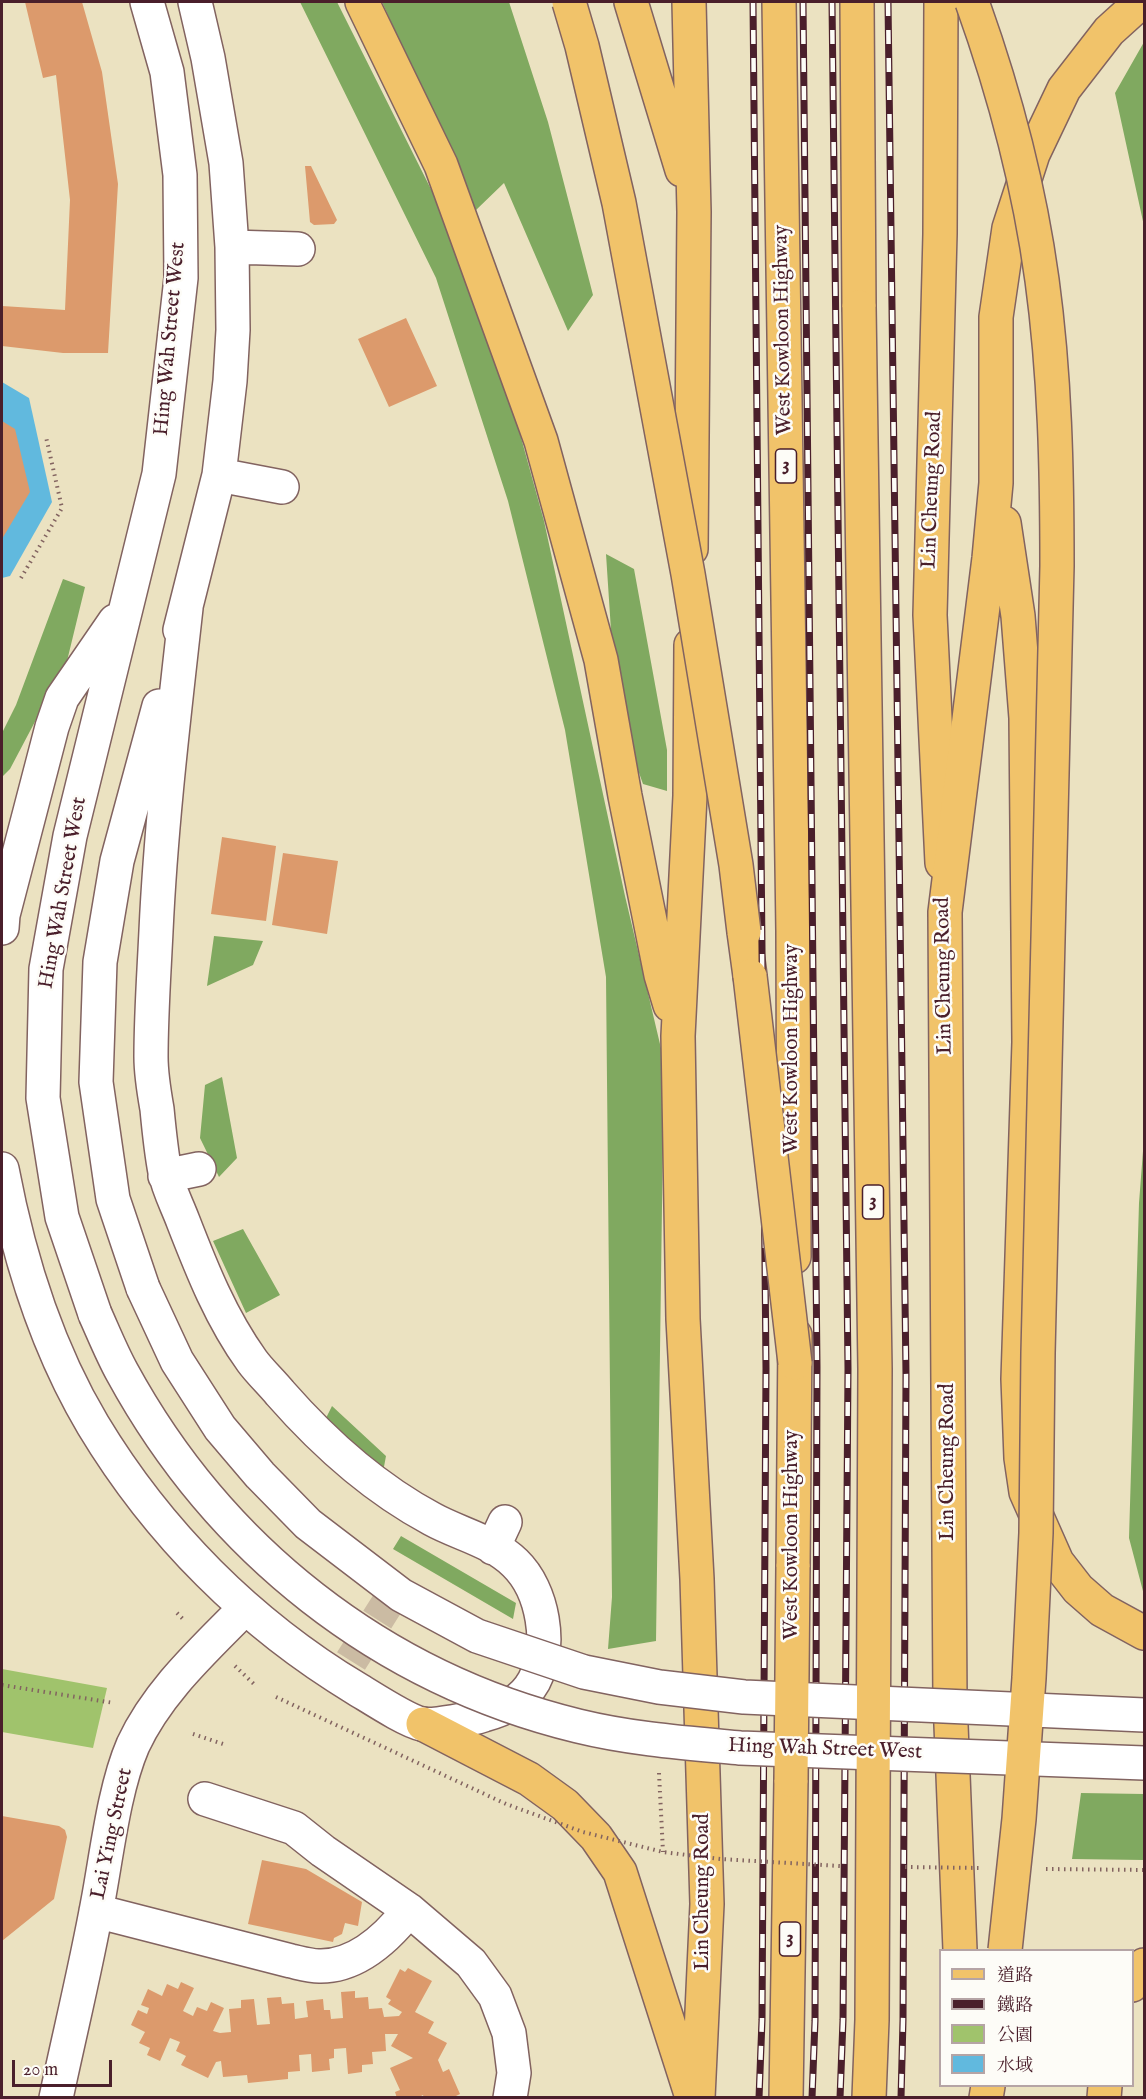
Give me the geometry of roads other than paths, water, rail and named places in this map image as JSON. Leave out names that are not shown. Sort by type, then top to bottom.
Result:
[{"type":"main road","points":[[362,2],[441,165],[541,441],[601,660],[625,796],[661,975],[678,1036]]},
{"type":"main road","points":[[569,2],[582,46],[619,203],[688,574],[741,902],[795,1363]]},
{"type":"main road","points":[[631,2],[694,212]]},
{"type":"main road","name":"Lin Cheung Road","points":[[689,2],[694,212],[690,796],[678,1036],[683,1319],[697,1579],[707,1904],[698,2097]]},
{"type":"main road","name":"West Kowloon Highway","points":[[779,2],[793,931],[795,1363],[791,1852],[786,2097]]},
{"type":"main road","name":"3","points":[[857,2],[875,1369],[872,2020],[869,2097]]},
{"type":"main road","name":"Lin Cheung Road","points":[[941,2],[940,234],[930,615],[945,912],[950,1700],[960,1949]]},
{"type":"main road","points":[[972,2],[994,65],[1011,126],[1042,279],[1055,422],[1057,489],[1036,1533],[1029,1678],[1005,1949]]},
{"type":"main road","points":[[945,912],[988,569],[996,483],[996,317],[1009,228],[1033,154],[1064,89],[1109,31],[1142,2]]},
{"type":"main road","points":[[996,483],[1010,556],[1018,616],[1026,718],[1029,1042],[1018,1379],[1021,1458],[1026,1492],[1057,1562],[1078,1589],[1102,1610],[1144,1633]]},
{"type":"main road","points":[[423,1725],[529,1779],[565,1805],[596,1837],[620,1872],[692,2097]]},
{"type":"main road","points":[[1134,1982],[1144,1965]]},
{"type":"street","name":"Hing Wah Street West","points":[[147,2],[167,72],[180,175],[181,279],[159,474],[69,836],[46,969],[43,1098],[62,1217],[95,1314],[121,1371],[156,1430],[193,1479],[231,1525],[274,1568],[320,1605],[363,1634],[408,1661],[485,1697],[579,1726],[676,1743],[740,1748],[1144,1763]]},
{"type":"street","points":[[195,2],[208,58],[226,163],[232,247],[233,330],[230,381],[219,475],[186,608],[117,861],[100,962],[96,1082],[113,1199],[143,1288],[177,1361],[220,1428],[260,1475],[308,1524],[401,1595],[477,1636],[584,1672],[659,1687],[744,1697],[1144,1715]]},
{"type":"street","points":[[232,247],[298,249]]},
{"type":"street","points":[[219,475],[282,486]]},
{"type":"street","name":"Hing Wah Street West","points":[[2,919],[52,727],[62,698],[126,604]]},
{"type":"street","points":[[2,1169],[13,1227],[32,1290],[59,1359],[92,1423],[131,1483],[207,1572],[285,1641],[345,1670],[387,1707],[423,1725],[473,1718],[501,1710],[520,1700],[535,1679],[542,1655],[543,1630],[539,1606],[530,1583],[515,1563],[499,1534],[432,1519],[380,1487],[308,1425],[252,1362],[212,1294],[165,1176],[151,1062],[151,1040],[160,848],[186,608]]},
{"type":"street","points":[[165,1176],[200,1169]]},
{"type":"street","name":"Lai Ying Street","points":[[56,2097],[96,1911],[121,1779],[133,1746],[160,1700],[180,1675],[245,1608]]},
{"type":"street","points":[[205,1799],[294,1828],[323,1851],[409,1910],[471,1963],[495,1996],[508,2033],[514,2073],[510,2097]]},
{"type":"street","points":[[96,1911],[318,1966],[339,1964],[360,1956],[395,1928],[409,1910]]},
{"type":"water","points":[[2,382],[29,398],[52,502],[10,576],[2,578]]},
{"type":"tunnel","points":[[351,1661],[389,1601]]},
{"type":"railway","points":[[753,2],[766,1368],[762,2020],[759,2098]]},
{"type":"railway","points":[[803,2],[817,1367],[815,2021],[812,2098]]},
{"type":"railway","points":[[832,2],[848,1369],[843,2020],[840,2098]]},
{"type":"railway","points":[[888,2],[906,1374],[901,2098]]}]
